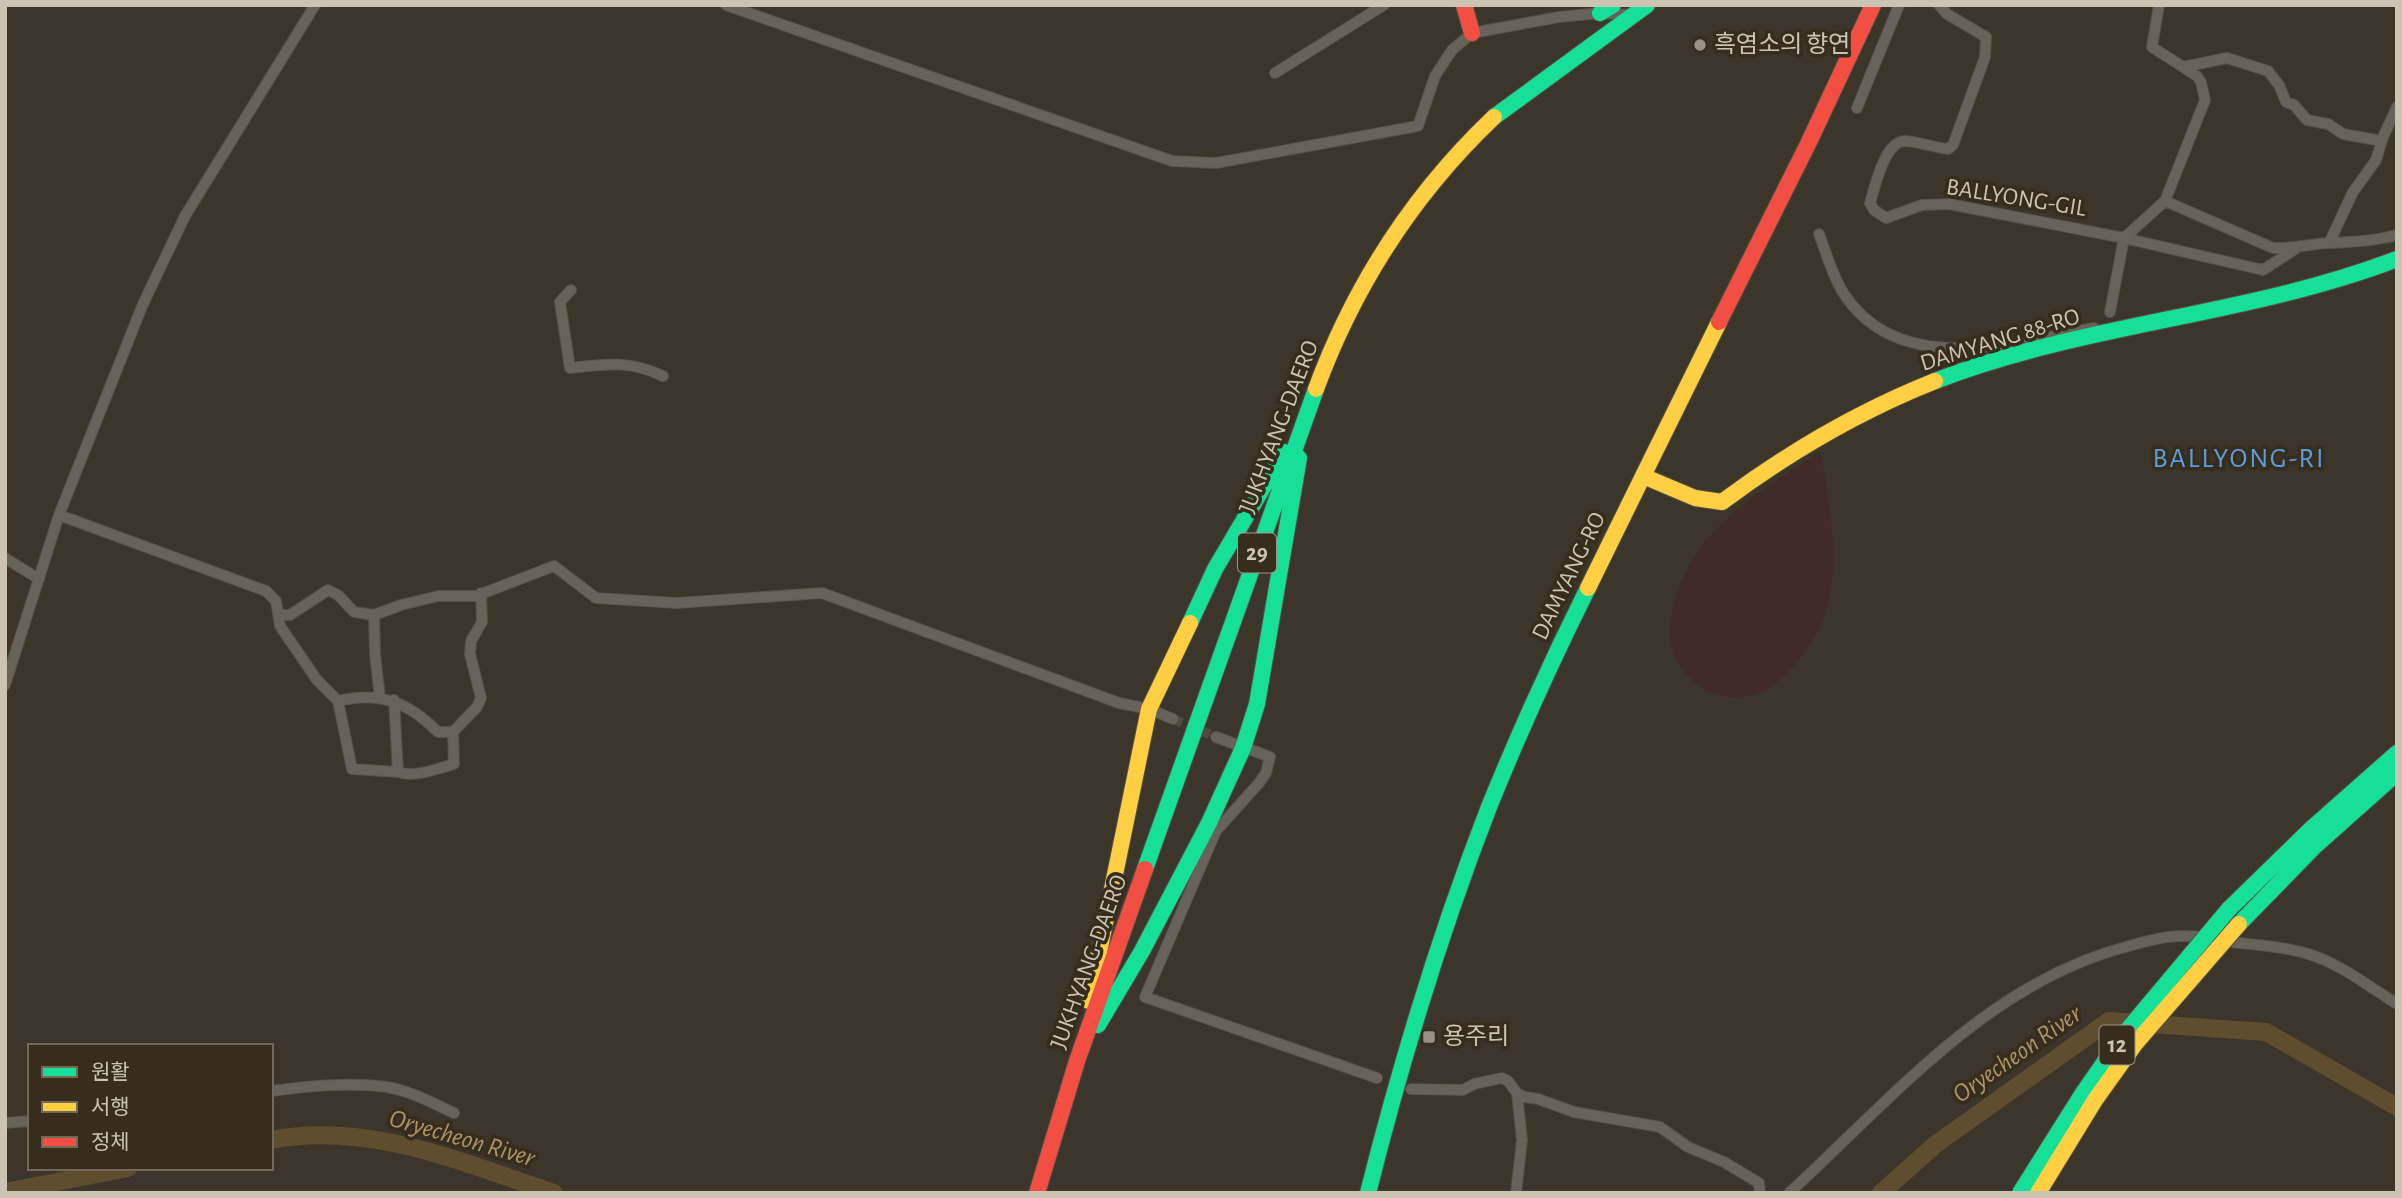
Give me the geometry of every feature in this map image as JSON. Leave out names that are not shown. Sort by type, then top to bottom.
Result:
[{"type":"main road","points":[[1464,5],[1472,33]]},
{"type":"main road","name":"JUKHYANG-DAERO","points":[[1037,1193],[1077,1062],[1307,413],[1327,358],[1373,265],[1404,219],[1464,145],[1499,113],[1640,10],[1661,5]]},
{"type":"main road","name":"DAMYANG-RO","points":[[1368,1193],[1406,1051],[1490,808],[1562,641],[1809,142],[1873,5]]},
{"type":"main road","name":"DAMYANG 88-RO","points":[[1643,476],[1695,498],[1722,502],[1820,435],[1862,412],[1940,379],[2019,354],[2308,288],[2397,259]]},
{"type":"main road","points":[[1077,1062],[1149,709],[1215,569],[1307,413]]},
{"type":"main road","points":[[1077,1062],[1148,940],[1209,823],[1243,748],[1257,704],[1307,413]]},
{"type":"main road","name":"12","points":[[2020,1193],[2124,1034],[2229,909],[2328,812],[2397,753]]},
{"type":"main road","name":"12","points":[[2038,1193],[2095,1100],[2135,1044],[2280,879],[2337,823],[2397,772]]},
{"type":"street","points":[[5,685],[59,515],[143,303],[173,240],[210,175],[315,5]]},
{"type":"street","points":[[726,5],[1172,161],[1216,163],[1418,126],[1435,76],[1452,50],[1472,33],[1607,9],[1640,10]]},
{"type":"street","points":[[1275,73],[1384,5]]},
{"type":"street","points":[[1857,108],[1899,5]]},
{"type":"street","name":"BALLYONG-GIL","points":[[1939,5],[1947,14],[1986,37],[1985,57],[1953,145],[1948,149],[1903,141],[1894,145],[1884,159],[1870,203],[1874,210],[1886,218],[1922,205],[1949,204],[2124,238],[2263,270],[2300,246]]},
{"type":"street","points":[[2110,312],[2124,238],[2165,201],[2205,100],[2197,76],[2152,47],[2159,5]]},
{"type":"street","points":[[2183,67],[2227,58],[2268,71],[2279,85],[2286,102],[2294,105],[2307,120],[2328,124],[2343,134],[2382,141]]},
{"type":"street","points":[[2329,243],[2353,192],[2376,160],[2397,107]]},
{"type":"street","name":"BALLYONG-GIL","points":[[2165,201],[2273,247],[2351,243],[2397,235]]},
{"type":"street","points":[[1819,234],[1844,295],[1864,316],[1883,330],[1904,340],[1931,346],[1957,348],[1997,345],[2190,313]]},
{"type":"street","points":[[571,289],[560,302],[570,368],[614,362],[651,370],[663,376]]},
{"type":"street","points":[[59,515],[266,591],[276,601],[280,626],[317,680],[338,701],[352,769],[398,772],[402,775],[454,765],[453,732],[477,707],[481,698],[470,654],[471,641],[482,622],[481,593]]},
{"type":"street","points":[[5,558],[39,579]]},
{"type":"street","points":[[280,615],[290,615],[328,590],[342,598],[354,612],[374,615],[438,596],[476,596],[554,566],[596,598],[677,603],[822,593],[1125,706],[1149,709],[1173,719]]},
{"type":"street","points":[[374,615],[380,698]]},
{"type":"street","points":[[338,701],[351,698],[394,700],[428,722],[438,732],[453,732]]},
{"type":"street","points":[[394,700],[398,772]]},
{"type":"street","points":[[1216,737],[1270,757],[1269,765],[1259,783],[1216,831],[1145,997],[1377,1078]]},
{"type":"street","points":[[1789,1193],[1938,1052],[1967,1028],[2056,972],[2097,955],[2178,934],[2276,947],[2324,960],[2397,1004]]},
{"type":"street","points":[[1412,1089],[1463,1090],[1474,1084],[1502,1079],[1508,1081],[1517,1093],[1524,1097],[1538,1099],[1574,1112],[1660,1127],[1688,1147],[1724,1162],[1759,1183],[1760,1193]]},
{"type":"street","points":[[273,1091],[314,1085],[388,1087],[425,1099],[454,1113]]},
{"type":"street","points":[[1516,1193],[1522,1139],[1517,1093]]},
{"type":"street","points":[[5,1123],[28,1121]]},
{"type":"shaded area","points":[[1821,451],[1831,520],[1833,571],[1829,598],[1819,629],[1791,669],[1765,690],[1738,697],[1710,692],[1698,685],[1678,664],[1670,636],[1675,601],[1689,566],[1713,532],[1727,519],[1757,494]]},
{"type":"waterway","name":"Oryecheon River","points":[[1881,1193],[1936,1144],[2109,1021],[2266,1032],[2397,1107]]},
{"type":"waterway","name":"Oryecheon River","points":[[273,1140],[343,1136],[379,1141],[450,1158],[554,1193]]},
{"type":"waterway","name":"Oryecheon River","points":[[5,1192],[118,1170]]},
{"type":"tunnel","points":[[1173,719],[1216,737]]},
{"type":"traffic: fast","points":[[1600,13],[1613,5]]},
{"type":"traffic: fast","points":[[1494,117],[1647,5]]},
{"type":"traffic: fast","points":[[1935,381],[2049,345],[2283,294],[2397,259]]},
{"type":"traffic: fast","points":[[1145,869],[1316,389]]},
{"type":"traffic: fast","points":[[1190,623],[1215,569],[1284,452]]},
{"type":"traffic: fast","points":[[1098,1025],[1142,951],[1209,823],[1243,748],[1257,704],[1299,458]]},
{"type":"traffic: fast","points":[[1368,1193],[1422,998],[1471,854],[1524,724],[1588,588]]},
{"type":"traffic: fast","points":[[2229,909],[2311,829],[2397,753]]},
{"type":"traffic: fast","points":[[2239,924],[2315,846],[2397,773]]},
{"type":"traffic: fast","points":[[2020,1193],[2124,1034],[2229,909]]},
{"type":"traffic: slow","points":[[1316,389],[1349,314],[1389,243],[1438,177],[1494,117]]},
{"type":"traffic: slow","points":[[1719,322],[1643,476],[1695,498],[1722,502],[1824,434],[1935,381]]},
{"type":"traffic: slow","points":[[1588,588],[1643,476]]},
{"type":"traffic: slow","points":[[1089,1001],[1149,709],[1190,623]]},
{"type":"traffic: slow","points":[[2038,1193],[2095,1100],[2135,1044],[2239,924]]},
{"type":"traffic: jam","points":[[1464,5],[1472,33]]},
{"type":"traffic: jam","points":[[1719,322],[1809,142],[1873,5]]},
{"type":"traffic: jam","points":[[1037,1193],[1077,1061],[1145,869]]},
{"type":"place","name":"흑염소의 향연","points":[[1700,45]]},
{"type":"place","name":"용주리","points":[[1429,1037]]},
{"type":"district","name":"BALLYONG-RI","points":[[2239,459]]}]
